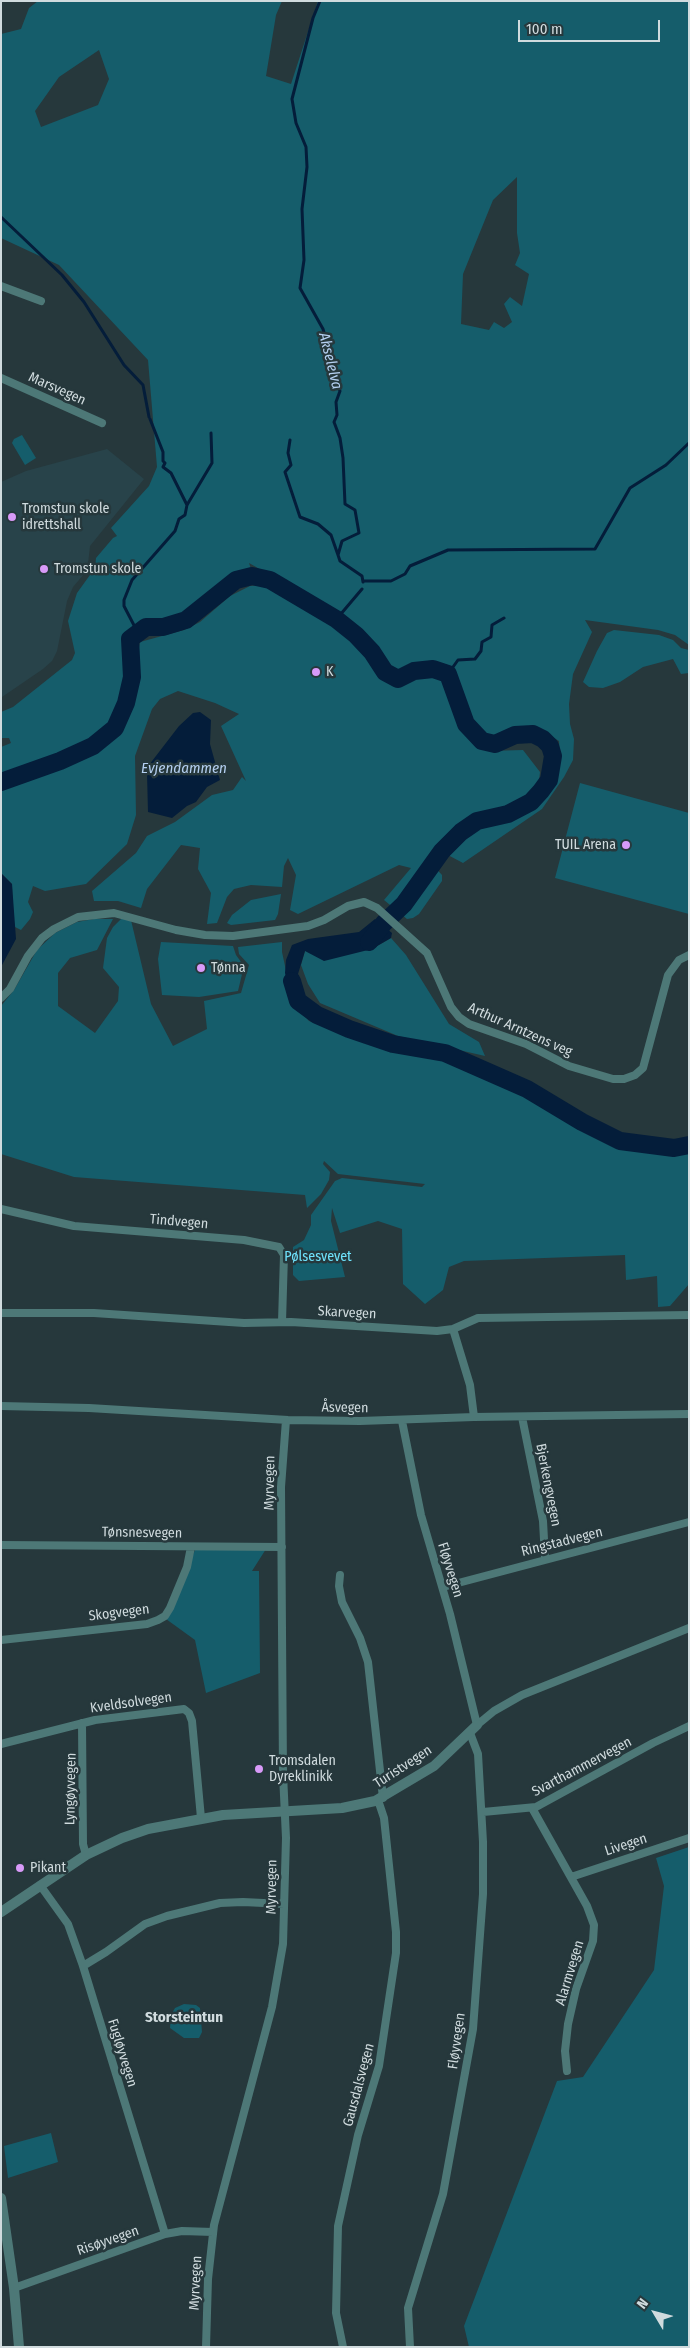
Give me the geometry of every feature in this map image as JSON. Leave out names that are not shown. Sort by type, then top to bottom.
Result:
[{"type":"street","points":[[1,286],[41,301]]},
{"type":"street","name":"Marsvegen","points":[[1,378],[102,423]]},
{"type":"street","name":"Arthur Arntzens veg","points":[[1,998],[10,989],[28,956],[42,938],[54,929],[78,917],[114,913],[176,930],[233,936],[308,926],[324,920],[348,906],[366,902],[376,908],[427,953],[450,1007],[469,1024],[532,1047],[569,1066],[613,1079],[624,1079],[635,1076],[643,1068],[668,975],[679,960],[689,955]]},
{"type":"street","name":"Tindvegen","points":[[1,1209],[74,1226],[244,1240],[279,1247],[284,1255],[282,1322]]},
{"type":"street","name":"Skarvegen","points":[[1,1313],[94,1313],[244,1323],[282,1322],[437,1331],[454,1329],[478,1318],[689,1315]]},
{"type":"street","points":[[454,1329],[470,1385],[474,1417]]},
{"type":"street","name":"Åsvegen","points":[[1,1406],[145,1410],[286,1420],[402,1421],[474,1417],[689,1414]]},
{"type":"street","name":"Bjerkengvegen","points":[[522,1417],[543,1521],[545,1558]]},
{"type":"street","name":"Myrvegen","points":[[206,2347],[208,2279],[213,2232],[242,2114],[274,1999],[282,1955],[285,1810],[283,1774],[281,1487],[286,1420]]},
{"type":"street","name":"Fløyvegen","points":[[402,1421],[421,1514],[443,1587],[474,1729],[483,1812],[483,1894],[473,2030],[443,2194],[408,2308],[410,2347]]},
{"type":"street","name":"Ringstadvegen","points":[[443,1587],[545,1558],[689,1522]]},
{"type":"street","name":"Tønsnesvegen","points":[[1,1545],[282,1547]]},
{"type":"street","name":"Skogvegen","points":[[1,1640],[147,1624],[158,1620],[165,1616],[170,1608],[187,1567],[191,1546]]},
{"type":"street","name":"Gausdalsvegen","points":[[340,1576],[339,1586],[342,1602],[360,1638],[368,1662],[396,1953],[379,2066],[358,2135],[338,2226],[336,2313],[343,2347]]},
{"type":"street","name":"Turistvegen","points":[[1,1912],[86,1855],[140,1831],[202,1818],[285,1810],[342,1808],[380,1799],[434,1766],[494,1712],[522,1695],[689,1628]]},
{"type":"street","name":"Kveldsolvegen","points":[[1,1744],[82,1723],[177,1709],[188,1712],[194,1729],[202,1818]]},
{"type":"street","name":"Lyngøyvegen","points":[[82,1723],[83,1844],[86,1855]]},
{"type":"street","name":"Svarthammervegen","points":[[483,1812],[532,1808],[689,1726]]},
{"type":"street","name":"Alarmvegen","points":[[532,1808],[592,1917],[594,1929],[593,1941],[576,1989],[568,2024],[565,2051],[567,2071]]},
{"type":"street","name":"Livegen","points":[[571,1877],[689,1838]]},
{"type":"street","name":"Fugløyvegen","points":[[40,1885],[68,1924],[83,1966],[165,2234]]},
{"type":"street","points":[[83,1966],[145,1924],[167,1916],[220,1903],[284,1904]]},
{"type":"street","points":[[1,2198],[14,2288],[19,2347]]},
{"type":"street","name":"Risøyvegen","points":[[14,2288],[165,2234],[213,2232]]},
{"type":"shaded area","name":"Tromstun skole","points":[[107,449],[144,479],[90,546],[88,564],[84,574],[73,587],[67,601],[57,651],[52,661],[2,697],[1,482],[26,471]]},
{"type":"green space","points":[[38,1],[282,1],[276,15],[266,76],[291,84],[318,1],[689,1],[689,645],[675,635],[658,630],[585,620],[592,632],[573,674],[569,704],[570,724],[574,739],[573,760],[564,777],[542,809],[463,863],[446,854],[465,836],[480,828],[512,820],[537,807],[553,783],[560,758],[559,741],[537,728],[516,729],[497,734],[489,751],[523,750],[540,772],[539,781],[524,800],[469,817],[442,840],[429,861],[442,875],[442,881],[419,914],[413,918],[407,919],[384,900],[411,868],[399,865],[298,914],[290,910],[296,875],[288,858],[284,866],[282,887],[251,885],[234,889],[227,897],[217,923],[207,924],[211,893],[198,869],[200,848],[181,845],[147,889],[141,908],[118,901],[94,901],[92,891],[136,853],[147,836],[175,822],[212,795],[233,790],[242,777],[246,781],[221,726],[239,714],[215,703],[178,691],[160,699],[152,709],[135,756],[136,815],[127,844],[86,884],[45,891],[33,886],[28,902],[33,912],[30,919],[21,930],[13,926],[12,884],[1,873],[1,786],[83,754],[116,729],[132,689],[140,642],[184,630],[200,622],[230,596],[250,586],[261,585],[274,587],[336,624],[370,660],[379,650],[346,618],[249,563],[253,575],[235,579],[186,619],[163,626],[146,626],[129,638],[130,676],[124,702],[114,726],[92,744],[60,759],[14,774],[1,774],[1,747],[11,743],[9,738],[1,738],[1,712],[13,707],[72,660],[75,653],[68,621],[77,593],[95,568],[96,558],[113,538],[117,536],[111,528],[149,486],[157,467],[148,360],[59,265],[1,238],[1,34],[21,29],[29,8]],"holes":[[[99,50],[109,79],[98,105],[41,127],[35,111],[59,77]],[[517,177],[517,233],[520,253],[515,265],[529,274],[522,306],[510,297],[504,304],[512,322],[504,328],[494,322],[489,330],[461,324],[463,274],[493,200]]]},
{"type":"green space","points":[[22,435],[36,458],[25,465],[12,443],[14,439]]},
{"type":"green space","points":[[614,630],[659,635],[673,640],[681,648],[689,650],[689,673],[681,674],[673,659],[643,667],[620,682],[603,688],[589,687],[583,682],[607,633]]},
{"type":"green space","name":"TUIL Arena","points":[[580,783],[689,813],[689,914],[555,878]]},
{"type":"green space","points":[[281,894],[278,914],[275,920],[231,925],[227,923],[232,915],[251,900]]},
{"type":"green space","name":"Pølsesvevet","points":[[124,916],[130,916],[151,1004],[173,1046],[207,1029],[204,1001],[241,993],[249,965],[239,954],[238,947],[282,942],[282,952],[293,1003],[309,1021],[392,1051],[440,1059],[487,1077],[525,1093],[621,1141],[675,1148],[689,1146],[689,1284],[670,1306],[658,1307],[657,1276],[626,1280],[625,1255],[464,1261],[449,1267],[443,1290],[425,1304],[403,1284],[402,1229],[378,1221],[340,1233],[332,1208],[331,1221],[345,1277],[299,1281],[293,1275],[293,1247],[304,1240],[311,1225],[311,1215],[335,1181],[342,1178],[422,1187],[425,1184],[338,1174],[324,1161],[323,1164],[330,1172],[329,1180],[321,1194],[307,1208],[305,1195],[74,1177],[1,1154],[1,1006],[14,990],[37,950],[55,933],[77,922],[94,919],[113,919],[97,950],[70,958],[58,973],[58,1006],[95,1033],[118,1001],[119,987],[103,968],[107,938],[113,927]]},
{"type":"green space","points":[[391,938],[406,955],[449,1024],[479,1042],[485,1056],[398,1036],[320,1003],[308,984],[301,965],[305,951],[372,949]]},
{"type":"green space","name":"Tønna","points":[[161,942],[233,946],[236,955],[244,966],[238,991],[199,997],[162,995],[158,959]]},
{"type":"green space","points":[[266,1549],[252,1571],[259,1571],[260,1673],[206,1693],[195,1640],[166,1619],[195,1550]]},
{"type":"green space","points":[[689,1847],[689,2347],[469,2347],[464,2326],[557,2081],[583,2077],[654,1970],[664,1886],[656,1858]]},
{"type":"green space","points":[[184,2004],[196,2005],[200,2008],[202,2032],[199,2038],[184,2038],[170,2028],[171,2015],[175,2008]]},
{"type":"green space","points":[[51,2133],[58,2162],[8,2178],[4,2146]]},
{"type":"water","name":"Evjendammen","points":[[200,712],[211,720],[210,744],[220,780],[207,787],[196,802],[187,806],[172,818],[148,812],[147,773],[149,765],[179,726],[193,713]]},
{"type":"water","points":[[1,873],[12,884],[16,939],[1,967]]},
{"type":"water","points":[[375,919],[392,933],[391,938],[372,949],[324,961],[305,951],[298,974],[304,997],[317,1015],[298,1001],[288,985],[285,973],[286,960],[292,945],[308,939],[359,932]]},
{"type":"waterway","name":"Akselelva","points":[[320,1],[313,18],[292,99],[296,123],[306,147],[307,167],[302,209],[304,260],[300,288],[323,329],[330,356],[331,369],[340,391],[336,402],[337,415],[334,422],[340,438],[343,458],[345,504],[355,510],[359,533],[342,541],[338,555],[340,561],[362,576],[363,582]]},
{"type":"waterway","points":[[1,217],[62,275],[84,302],[124,365],[143,385],[149,417]]},
{"type":"waterway","points":[[150,419],[163,452],[163,461],[165,463],[163,467],[171,473],[187,505]]},
{"type":"waterway","points":[[138,633],[124,606],[124,600],[132,580],[175,531],[179,519],[185,515],[187,505],[212,463],[211,433]]},
{"type":"waterway","points":[[290,440],[288,453],[291,465],[285,472],[300,517],[318,524],[331,535],[338,555]]},
{"type":"waterway","points":[[363,581],[391,581],[405,574],[410,566],[448,550],[595,549],[630,488],[666,465],[689,443]]},
{"type":"waterway","points":[[1,782],[60,761],[93,746],[115,728],[126,703],[132,677],[130,639],[146,627],[163,627],[186,620],[236,580],[252,576],[270,580],[336,619],[356,635],[372,652],[385,672],[398,679],[414,671],[433,669],[448,674],[466,724],[482,741],[495,744],[515,735],[533,734],[543,739],[550,746],[553,756],[549,780],[531,802],[508,814],[477,821],[461,832],[442,851],[404,904],[384,923],[369,942]]},
{"type":"waterway","name":"Akselelva","points":[[334,617],[340,615],[362,589]]},
{"type":"waterway","points":[[448,674],[458,660],[475,659],[481,651],[482,642],[491,637],[492,625],[504,618]]},
{"type":"waterway","points":[[292,981],[298,1001],[317,1015],[349,1029],[393,1044],[445,1053],[527,1089],[582,1122],[620,1141],[674,1148],[689,1145]]},
{"type":"place","name":"Tromstun skole idrettshall","points":[[12,517]]},
{"type":"place","name":"Tromstun skole","points":[[44,569]]},
{"type":"place","name":"K","points":[[316,672]]},
{"type":"place","name":"TUIL Arena","points":[[626,845]]},
{"type":"place","name":"Tønna","points":[[201,968]]},
{"type":"place","name":"Tromsdalen Dyreklinikk","points":[[259,1769]]},
{"type":"place","name":"Pikant","points":[[20,1868]]},
{"type":"district","name":"Storsteintun","points":[[184,2018]]}]
